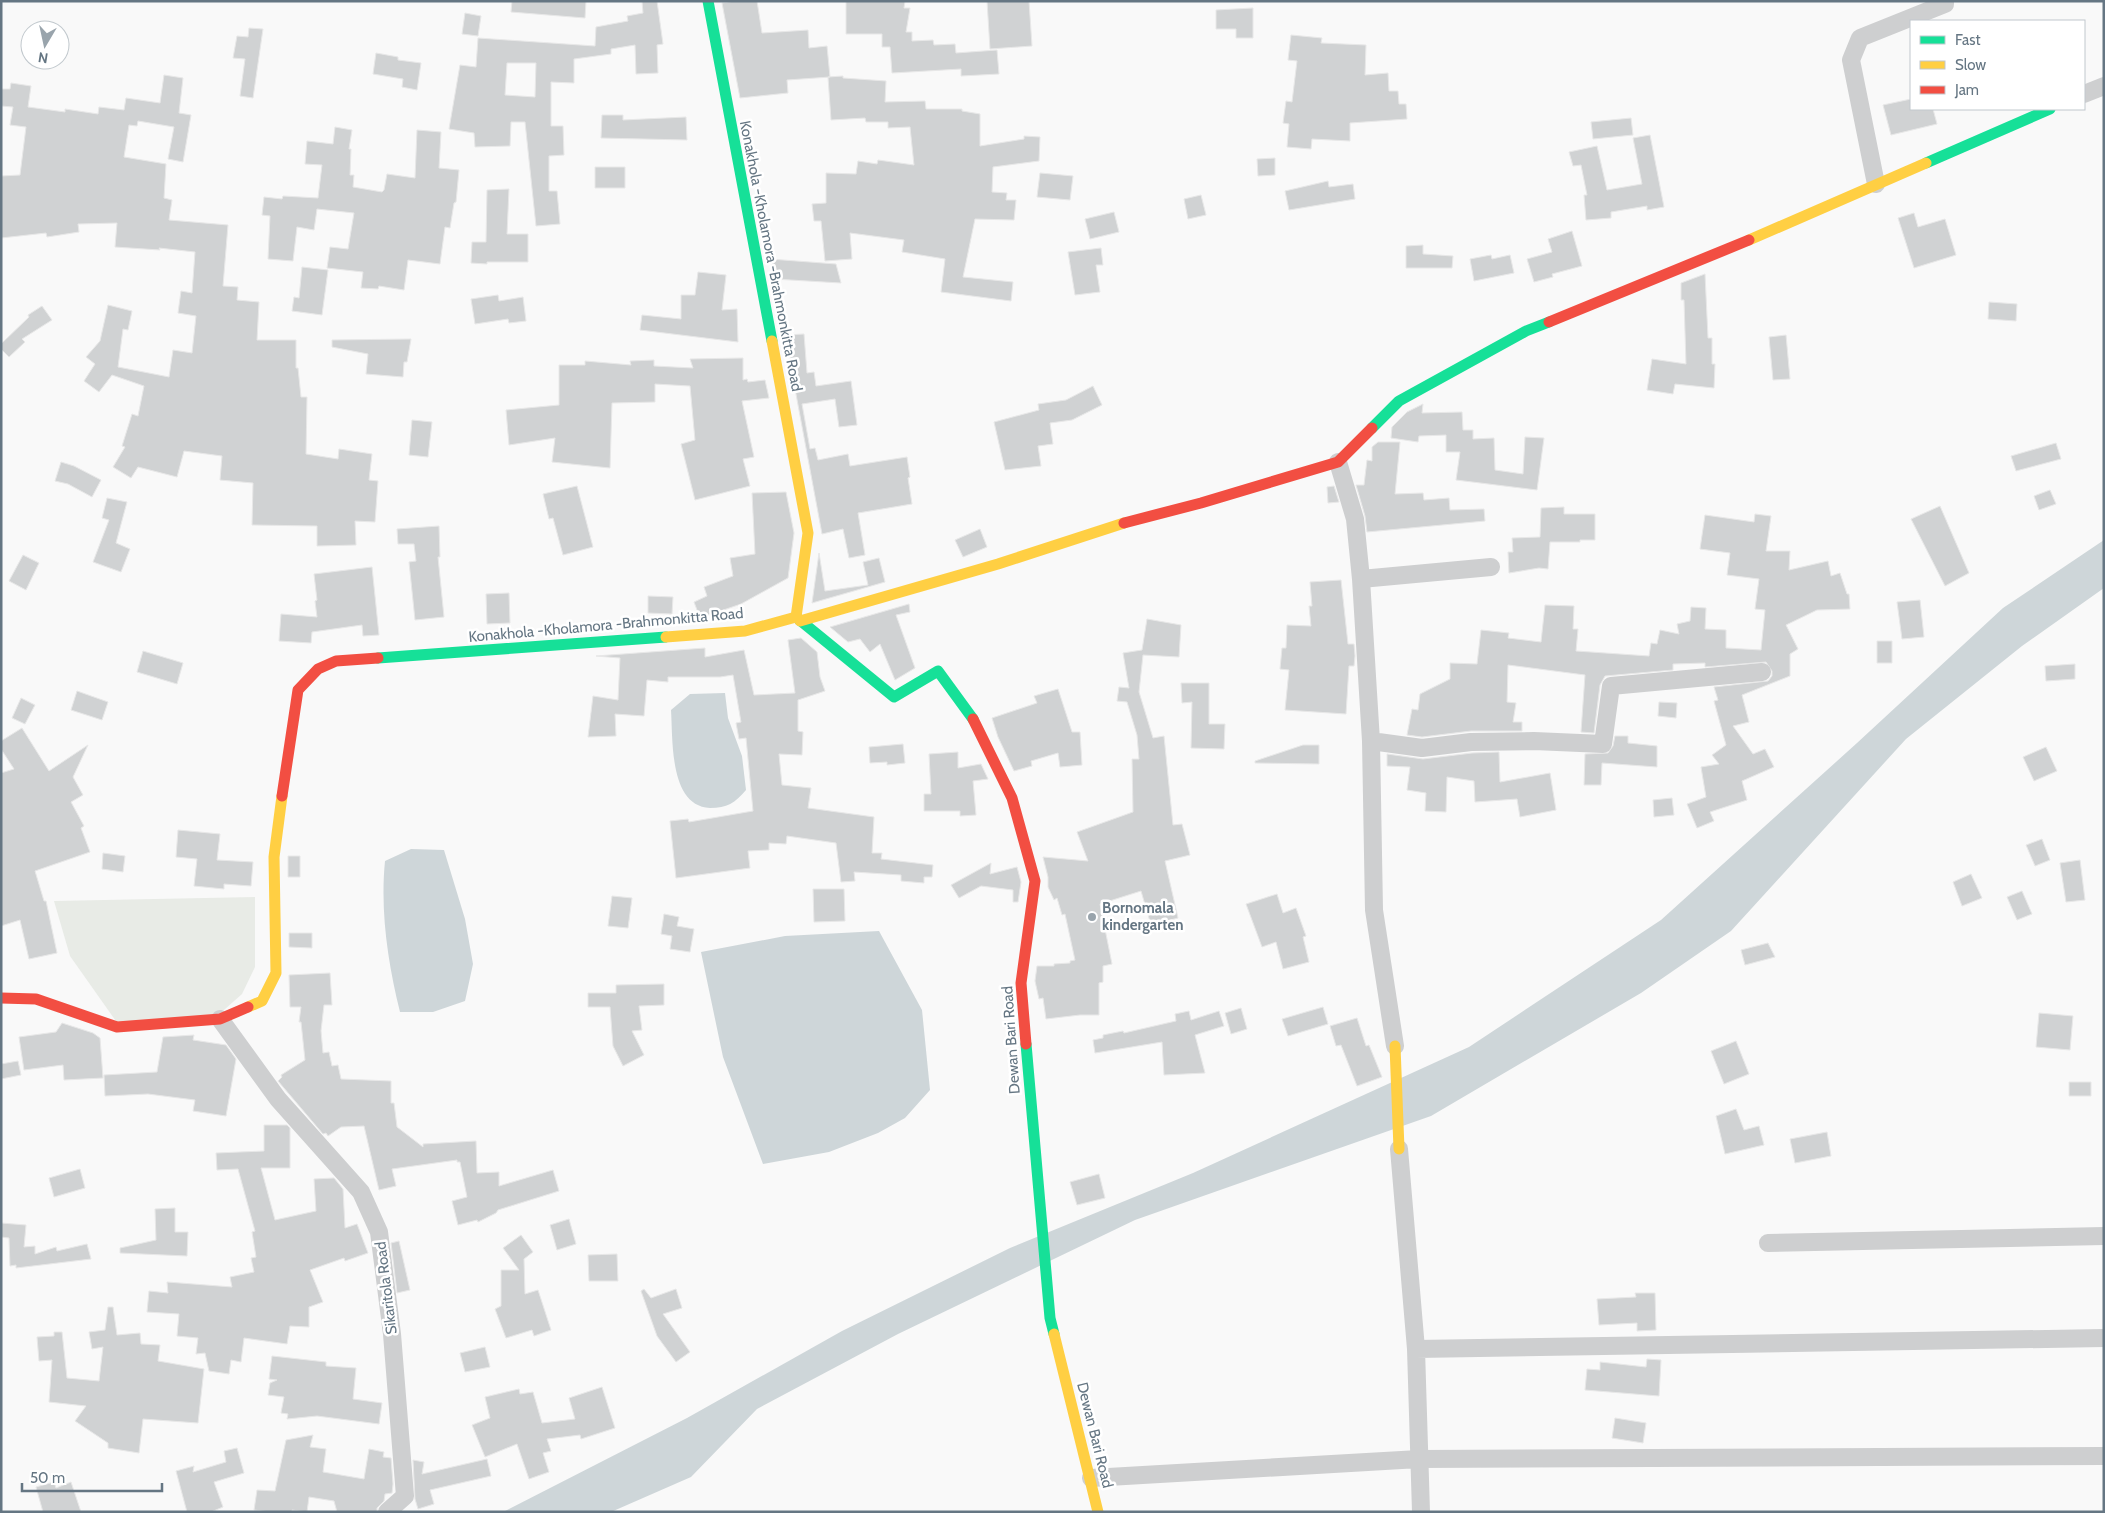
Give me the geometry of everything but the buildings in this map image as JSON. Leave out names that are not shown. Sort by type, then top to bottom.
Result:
[{"type":"street","name":"Konakhola -Kholamora -Brahmonkitta Road","points":[[220,1019],[262,1001],[276,974],[274,857],[288,747],[298,690],[318,669],[336,661],[745,631],[798,619],[808,532],[708,1]]},
{"type":"street","points":[[1876,184],[1851,60],[1860,38],[1945,4],[1945,1]]},
{"type":"street","points":[[2085,94],[2104,86]]},
{"type":"street","points":[[798,619],[998,564],[1121,524],[1201,503],[1338,462],[1399,401],[1526,331],[1707,258],[2048,110]]},
{"type":"street","points":[[1338,462],[1355,519],[1361,580],[1370,741],[1374,910],[1395,1046],[1399,1149],[1416,1349],[1420,1512]]},
{"type":"street","points":[[1361,580],[1491,567]]},
{"type":"street","name":"Dewan Bari Road","points":[[798,619],[894,697],[938,671],[977,724],[1012,798],[1035,881],[1021,983],[1050,1318],[1092,1478],[1098,1512]]},
{"type":"street","points":[[1370,741],[1422,748],[1489,742],[1534,741],[1603,744],[1611,686],[1762,672]]},
{"type":"street","points":[[1,998],[36,999],[118,1027],[220,1019]]},
{"type":"street","name":"Sikaritola Road","points":[[220,1019],[278,1099],[361,1192],[379,1232],[392,1334],[405,1496],[387,1512]]},
{"type":"street","points":[[1768,1243],[2104,1236]]},
{"type":"street","points":[[1416,1349],[2104,1338]]},
{"type":"street","points":[[1092,1478],[1419,1459],[2104,1456]]},
{"type":"shaded area","points":[[2104,540],[2104,588],[2022,646],[1906,739],[1731,931],[1641,993],[1431,1116],[1135,1220],[898,1334],[757,1409],[691,1477],[611,1512],[503,1512],[687,1418],[842,1331],[1010,1248],[1193,1173],[1469,1047],[1661,920],[2003,608]]},
{"type":"shaded area","points":[[725,693],[728,718],[742,756],[746,790],[730,804],[710,808],[697,804],[687,796],[680,784],[673,754],[671,710],[690,694]]},
{"type":"shaded area","points":[[411,849],[444,850],[465,919],[473,964],[465,1001],[433,1012],[400,1012],[386,937],[384,918],[385,861]]},
{"type":"shaded area","points":[[255,897],[255,967],[242,994],[216,1017],[118,1024],[70,956],[54,901]]},
{"type":"shaded area","points":[[879,931],[922,1010],[930,1090],[905,1118],[878,1133],[829,1152],[763,1164],[723,1057],[701,952],[785,936]]},
{"type":"traffic: fast","points":[[708,1],[772,341]]},
{"type":"traffic: fast","points":[[1926,163],[2048,110]]},
{"type":"traffic: fast","points":[[1372,428],[1399,401],[1526,331],[1549,322]]},
{"type":"traffic: fast","points":[[796,617],[894,697],[938,671],[973,719]]},
{"type":"traffic: fast","points":[[378,658],[666,637]]},
{"type":"traffic: fast","points":[[1026,1044],[1050,1318],[1054,1334]]},
{"type":"traffic: slow","points":[[1749,240],[1926,163]]},
{"type":"traffic: slow","points":[[666,637],[745,631],[796,617],[808,533],[772,341]]},
{"type":"traffic: slow","points":[[800,621],[998,564],[1124,523]]},
{"type":"traffic: slow","points":[[248,1007],[262,1001],[276,973],[274,857],[282,796]]},
{"type":"traffic: slow","points":[[1395,1046],[1399,1149]]},
{"type":"traffic: slow","points":[[1054,1334],[1098,1512]]},
{"type":"traffic: jam","points":[[1549,322],[1749,240]]},
{"type":"traffic: jam","points":[[1124,523],[1201,503],[1338,462],[1372,428]]},
{"type":"traffic: jam","points":[[282,796],[298,690],[318,669],[336,661],[378,658]]},
{"type":"traffic: jam","points":[[973,719],[1012,798],[1035,881],[1021,983],[1026,1044]]},
{"type":"traffic: jam","points":[[1,998],[36,999],[117,1027],[220,1019],[248,1007]]},
{"type":"place","name":"Bornomala kindergarten","points":[[1092,917]]}]
